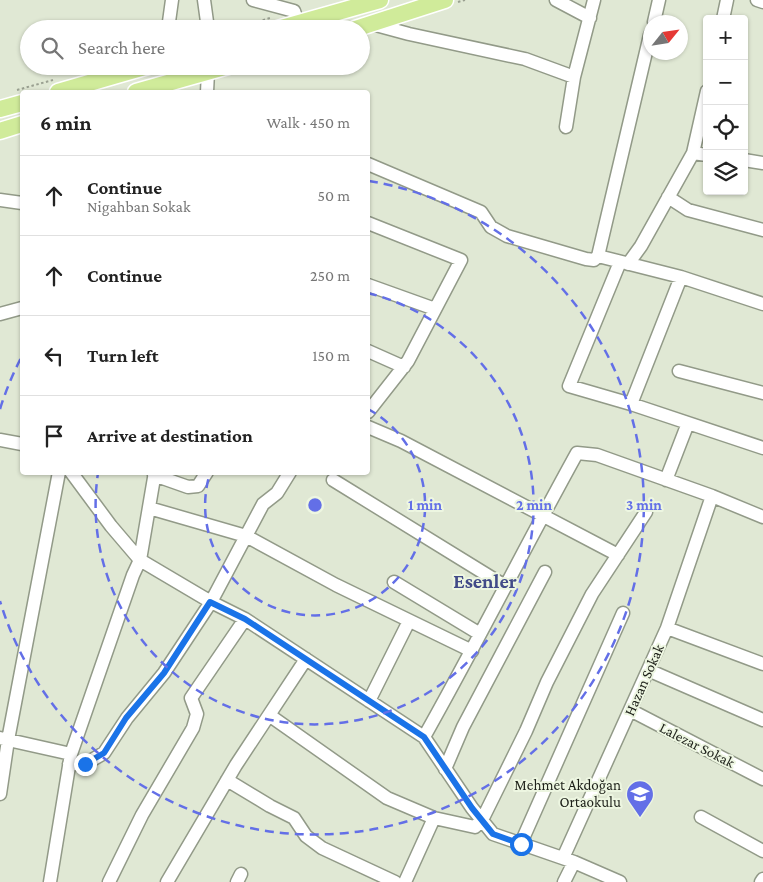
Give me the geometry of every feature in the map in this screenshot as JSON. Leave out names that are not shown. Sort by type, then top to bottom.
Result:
[{"type":"main road","points":[[309,20],[380,0]]},
{"type":"main road","points":[[372,24],[445,0]]},
{"type":"main road","points":[[65,90],[117,75]]},
{"type":"main road","points":[[143,90],[197,75]]},
{"type":"main road","points":[[0,109],[20,104]]},
{"type":"main road","points":[[0,131],[20,125]]},
{"type":"street","points":[[169,20],[172,0]]},
{"type":"street","points":[[204,0],[207,20]]},
{"type":"street","points":[[253,0],[294,11],[297,20]]},
{"type":"street","points":[[556,0],[577,13],[590,18]]},
{"type":"street","points":[[566,127],[574,77],[594,0]]},
{"type":"street","points":[[656,15],[659,0]]},
{"type":"street","points":[[724,15],[727,0]]},
{"type":"street","points":[[757,0],[763,2]]},
{"type":"street","points":[[372,24],[525,59],[574,77]]},
{"type":"street","points":[[370,165],[481,212],[491,227],[507,236],[594,260],[598,256],[644,60]]},
{"type":"street","points":[[207,90],[208,75]]},
{"type":"street","points":[[704,105],[693,153],[641,246],[624,263],[569,386],[631,404],[763,448]]},
{"type":"street","points":[[693,153],[703,154]]},
{"type":"street","points":[[748,161],[763,163]]},
{"type":"street","points":[[668,197],[688,210],[763,230]]},
{"type":"street","points":[[0,200],[20,203]]},
{"type":"street","points":[[370,224],[461,260],[404,367],[370,410]]},
{"type":"street","points":[[598,256],[681,277],[763,304]]},
{"type":"street","points":[[631,404],[681,277]]},
{"type":"street","points":[[370,286],[435,309]]},
{"type":"street","points":[[0,314],[20,309]]},
{"type":"street","points":[[370,352],[404,367]]},
{"type":"street","points":[[678,371],[763,393]]},
{"type":"street","points":[[666,480],[688,423]]},
{"type":"street","points":[[370,428],[401,441],[618,555]]},
{"type":"street","points":[[0,440],[20,444]]},
{"type":"street","points":[[424,737],[472,651],[542,514],[577,453],[597,455],[712,496],[763,517]]},
{"type":"street","points":[[0,794],[4,739],[58,475]]},
{"type":"street","points":[[74,475],[111,526],[140,560],[210,602],[245,619],[424,737],[472,808],[493,834],[568,860],[620,882]]},
{"type":"street","points":[[50,882],[70,759],[133,575],[140,560],[154,475]]},
{"type":"street","points":[[157,475],[188,487],[198,486],[205,475]]},
{"type":"street","points":[[4,739],[85,764],[104,753],[126,718],[164,673],[210,602],[263,504],[277,493],[288,475]]},
{"type":"street","points":[[333,480],[505,586]]},
{"type":"street","name":"Hazan Sokak","points":[[564,882],[568,860],[630,710],[668,628],[712,496]]},
{"type":"street","points":[[149,508],[246,536],[336,585],[472,651]]},
{"type":"street","points":[[269,715],[387,798],[434,818],[475,826],[482,820],[526,731],[547,682],[592,594],[646,512]]},
{"type":"street","points":[[445,768],[463,728],[545,572]]},
{"type":"street","points":[[394,582],[480,634]]},
{"type":"street","points":[[521,844],[623,613]]},
{"type":"street","points":[[109,882],[142,815],[193,728],[197,714],[191,698],[245,619]]},
{"type":"street","points":[[369,701],[408,620]]},
{"type":"street","points":[[668,628],[763,664]]},
{"type":"street","points":[[167,882],[227,780],[306,659]]},
{"type":"street","points":[[648,670],[763,720]]},
{"type":"street","name":"Lalezar Sokak","points":[[630,710],[763,779]]},
{"type":"street","points":[[227,780],[294,818],[306,836],[322,848],[395,882]]},
{"type":"street","points":[[701,817],[763,851]]},
{"type":"street","points":[[405,882],[434,818]]},
{"type":"place","name":"Mehmet Akdoğan Ortaokulu","points":[[640,818]]},
{"type":"district","name":"Esenler","points":[[485,581]]},
{"type":"route","points":[[85,764],[104,753],[126,718],[164,673],[210,602],[245,619],[424,737],[472,808],[493,834],[521,844]]}]
